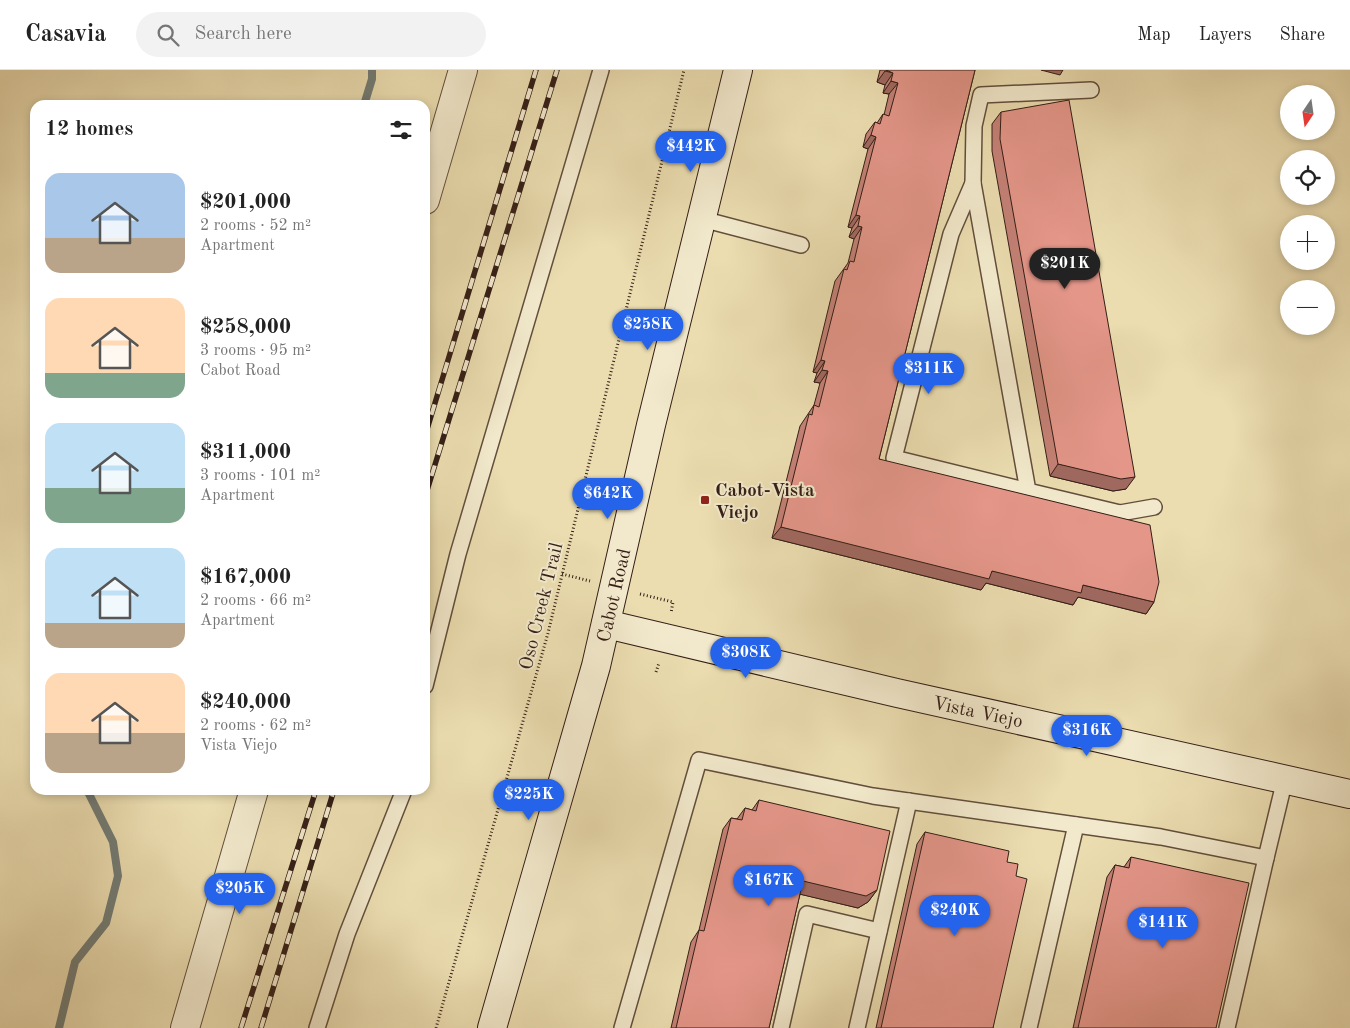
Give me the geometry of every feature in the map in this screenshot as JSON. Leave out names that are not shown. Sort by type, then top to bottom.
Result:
[{"type":"street","points":[[430,183],[463,70]]},
{"type":"street","name":"Cabot Road","points":[[492,1028],[596,666],[651,425],[738,70]]},
{"type":"street","name":"Vista Viejo","points":[[606,624],[906,695],[1350,794]]},
{"type":"street","points":[[185,1028],[253,795]]},
{"type":"lane","points":[[430,666],[458,554],[601,70]]},
{"type":"lane","points":[[1028,491],[972,182],[974,126],[981,95],[1091,90]]},
{"type":"lane","points":[[972,182],[951,234],[894,458],[1120,513],[1154,508]]},
{"type":"lane","points":[[702,219],[801,245]]},
{"type":"lane","points":[[622,1028],[699,760],[873,796],[1161,837],[1266,858]]},
{"type":"lane","points":[[1227,1028],[1286,779]]},
{"type":"lane","points":[[317,1028],[347,934],[402,795]]},
{"type":"lane","points":[[857,1028],[909,801]]},
{"type":"lane","points":[[1029,1028],[1076,825]]},
{"type":"lane","points":[[782,1028],[807,914],[879,931]]},
{"type":"path","name":"Oso Creek Trail","points":[[436,1028],[548,633],[684,70]]},
{"type":"building","points":[[886,70],[975,70],[879,459],[1150,525],[1159,582],[1154,602],[1083,585],[1081,593],[992,571],[989,579],[781,527],[809,414],[812,415],[814,405],[819,407],[828,371],[822,370],[825,361],[821,360],[844,269],[847,270],[850,261],[854,262],[862,227],[858,226],[860,216],[856,215],[876,137],[871,135],[875,122],[880,124],[883,114],[889,116],[898,83],[891,81],[893,73]]},
{"type":"building","points":[[1069,100],[1135,477],[1121,479],[1058,464],[1000,139],[1001,112]]},
{"type":"building","points":[[759,800],[890,831],[877,890],[866,896],[803,881],[769,1028],[676,1028],[699,930],[704,931],[731,818],[742,820],[745,808],[756,811]]},
{"type":"building","points":[[925,832],[1009,851],[1007,862],[1018,864],[1016,876],[1027,879],[993,1028],[881,1028]]},
{"type":"building","points":[[1131,857],[1249,883],[1216,1028],[1078,1028],[1115,865],[1129,868]]},
{"type":"waterway","points":[[366,100],[372,79],[372,70]]},
{"type":"waterway","points":[[59,1028],[75,962],[106,923],[118,876],[113,842],[90,795]]},
{"type":"railway","points":[[430,420],[536,70]]},
{"type":"railway","points":[[430,481],[557,70]]},
{"type":"railway","points":[[241,1028],[314,795]]},
{"type":"railway","points":[[261,1028],[332,795]]},
{"type":"place","name":"Cabot-Vista Viejo","points":[[705,500]]}]
